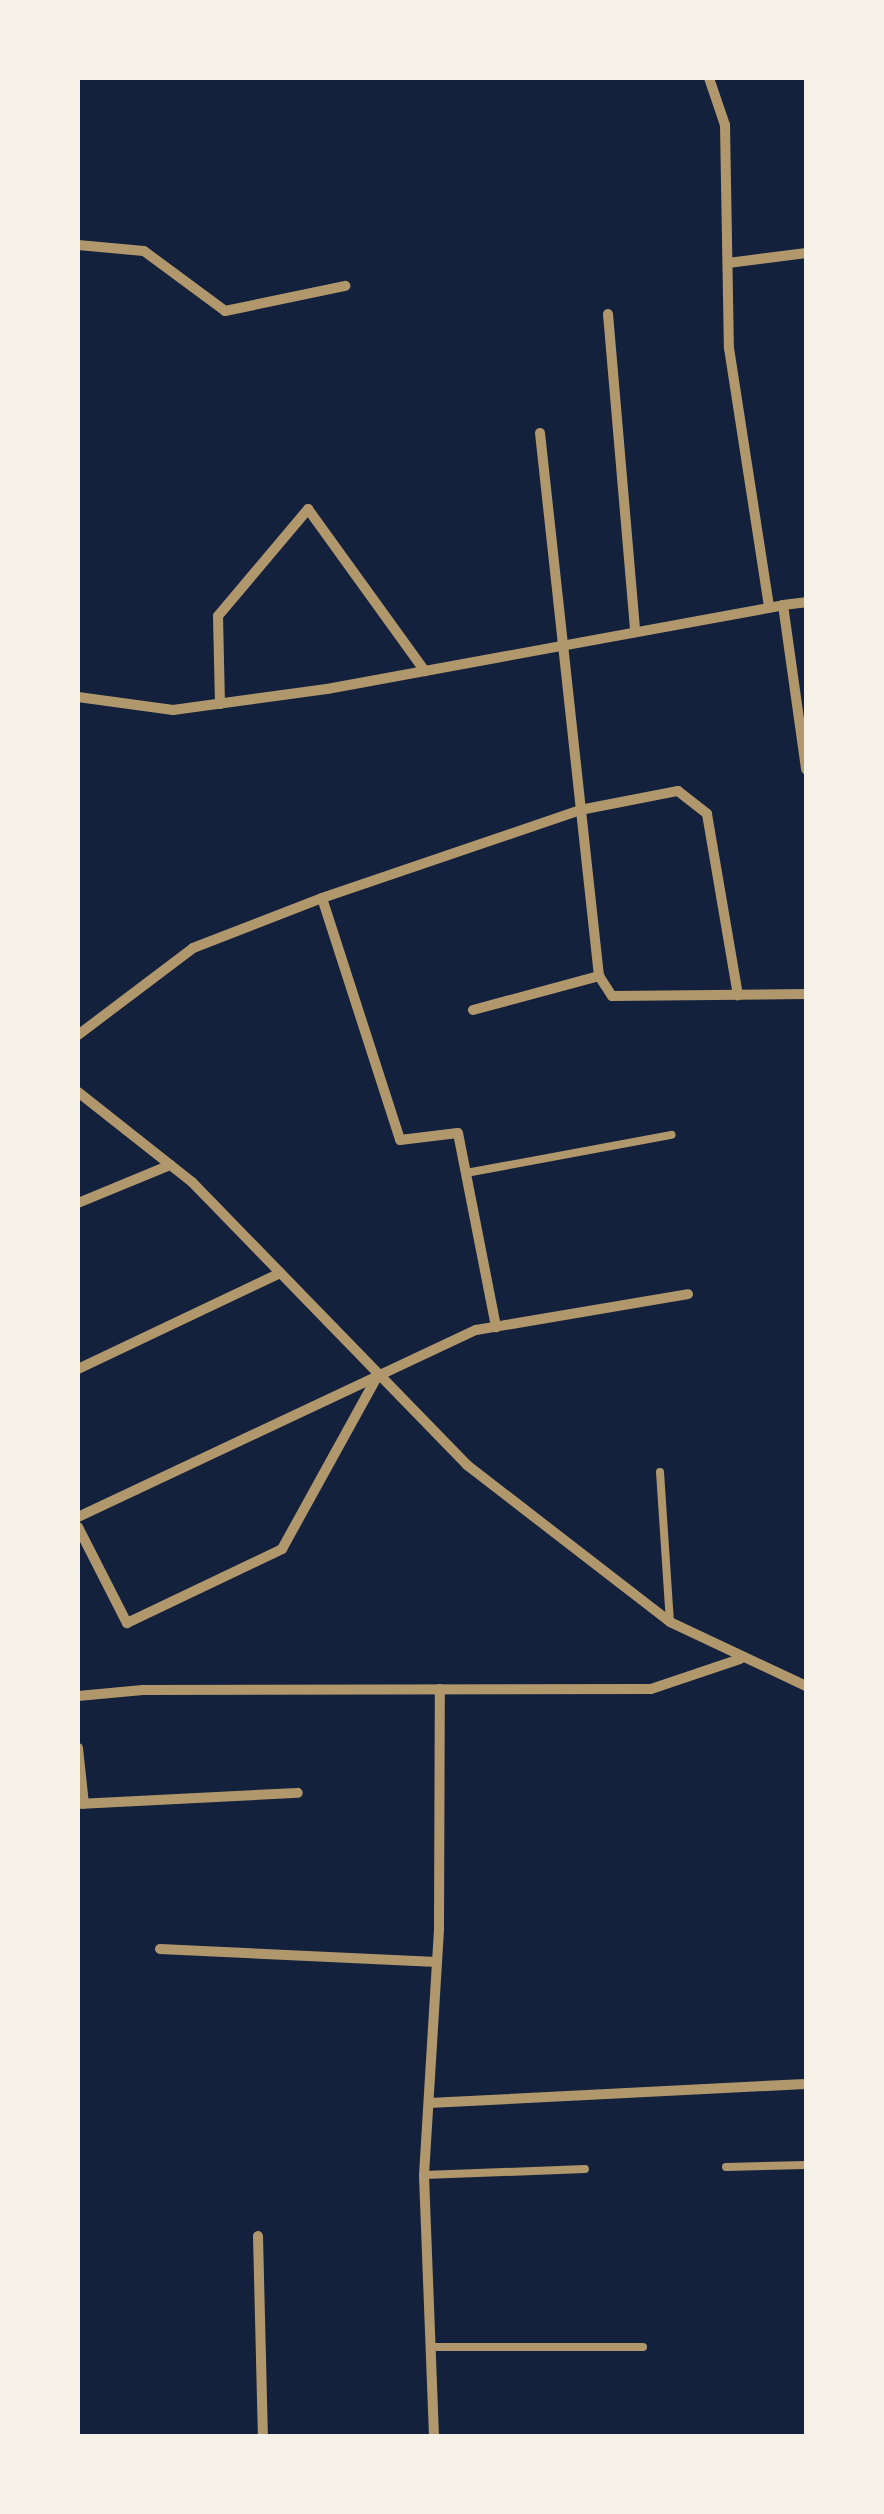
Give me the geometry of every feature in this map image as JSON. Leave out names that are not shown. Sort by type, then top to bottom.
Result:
[{"type":"street","points":[[709,78],[726,125],[729,348],[769,607]]},
{"type":"street","points":[[78,245],[144,251],[224,311],[346,286]]},
{"type":"street","points":[[728,264],[806,253]]},
{"type":"street","points":[[608,314],[636,632]]},
{"type":"street","points":[[540,432],[599,976],[612,996],[806,994]]},
{"type":"street","points":[[220,704],[218,616],[308,509],[425,671]]},
{"type":"street","points":[[78,697],[173,710],[220,704],[806,602]]},
{"type":"street","points":[[782,604],[806,768]]},
{"type":"street","points":[[78,1035],[193,948],[322,898],[580,810],[678,791],[707,814],[738,995]]},
{"type":"street","points":[[322,898],[400,1140],[458,1132],[496,1327]]},
{"type":"street","points":[[473,1010],[599,976]]},
{"type":"street","points":[[78,1092],[170,1165],[466,1465],[670,1622],[740,1659],[806,1686]]},
{"type":"street","points":[[78,1203],[170,1165]]},
{"type":"street","points":[[78,1369],[280,1273]]},
{"type":"street","points":[[78,1517],[378,1374],[496,1327],[688,1294]]},
{"type":"street","points":[[78,1527],[127,1623],[282,1550],[378,1374]]},
{"type":"street","points":[[78,1696],[651,1690],[740,1659]]},
{"type":"street","points":[[434,2436],[424,2175],[437,1962],[440,1690]]},
{"type":"street","points":[[78,1748],[81,1804],[298,1793]]},
{"type":"street","points":[[160,1949],[437,1962]]},
{"type":"street","points":[[429,2103],[806,2084]]},
{"type":"street","points":[[258,2236],[263,2436]]},
{"type":"lane","points":[[466,1172],[672,1135]]},
{"type":"lane","points":[[660,1472],[670,1622]]},
{"type":"lane","points":[[726,2167],[806,2165]]},
{"type":"lane","points":[[424,2175],[585,2169]]},
{"type":"lane","points":[[430,2347],[643,2347]]}]
